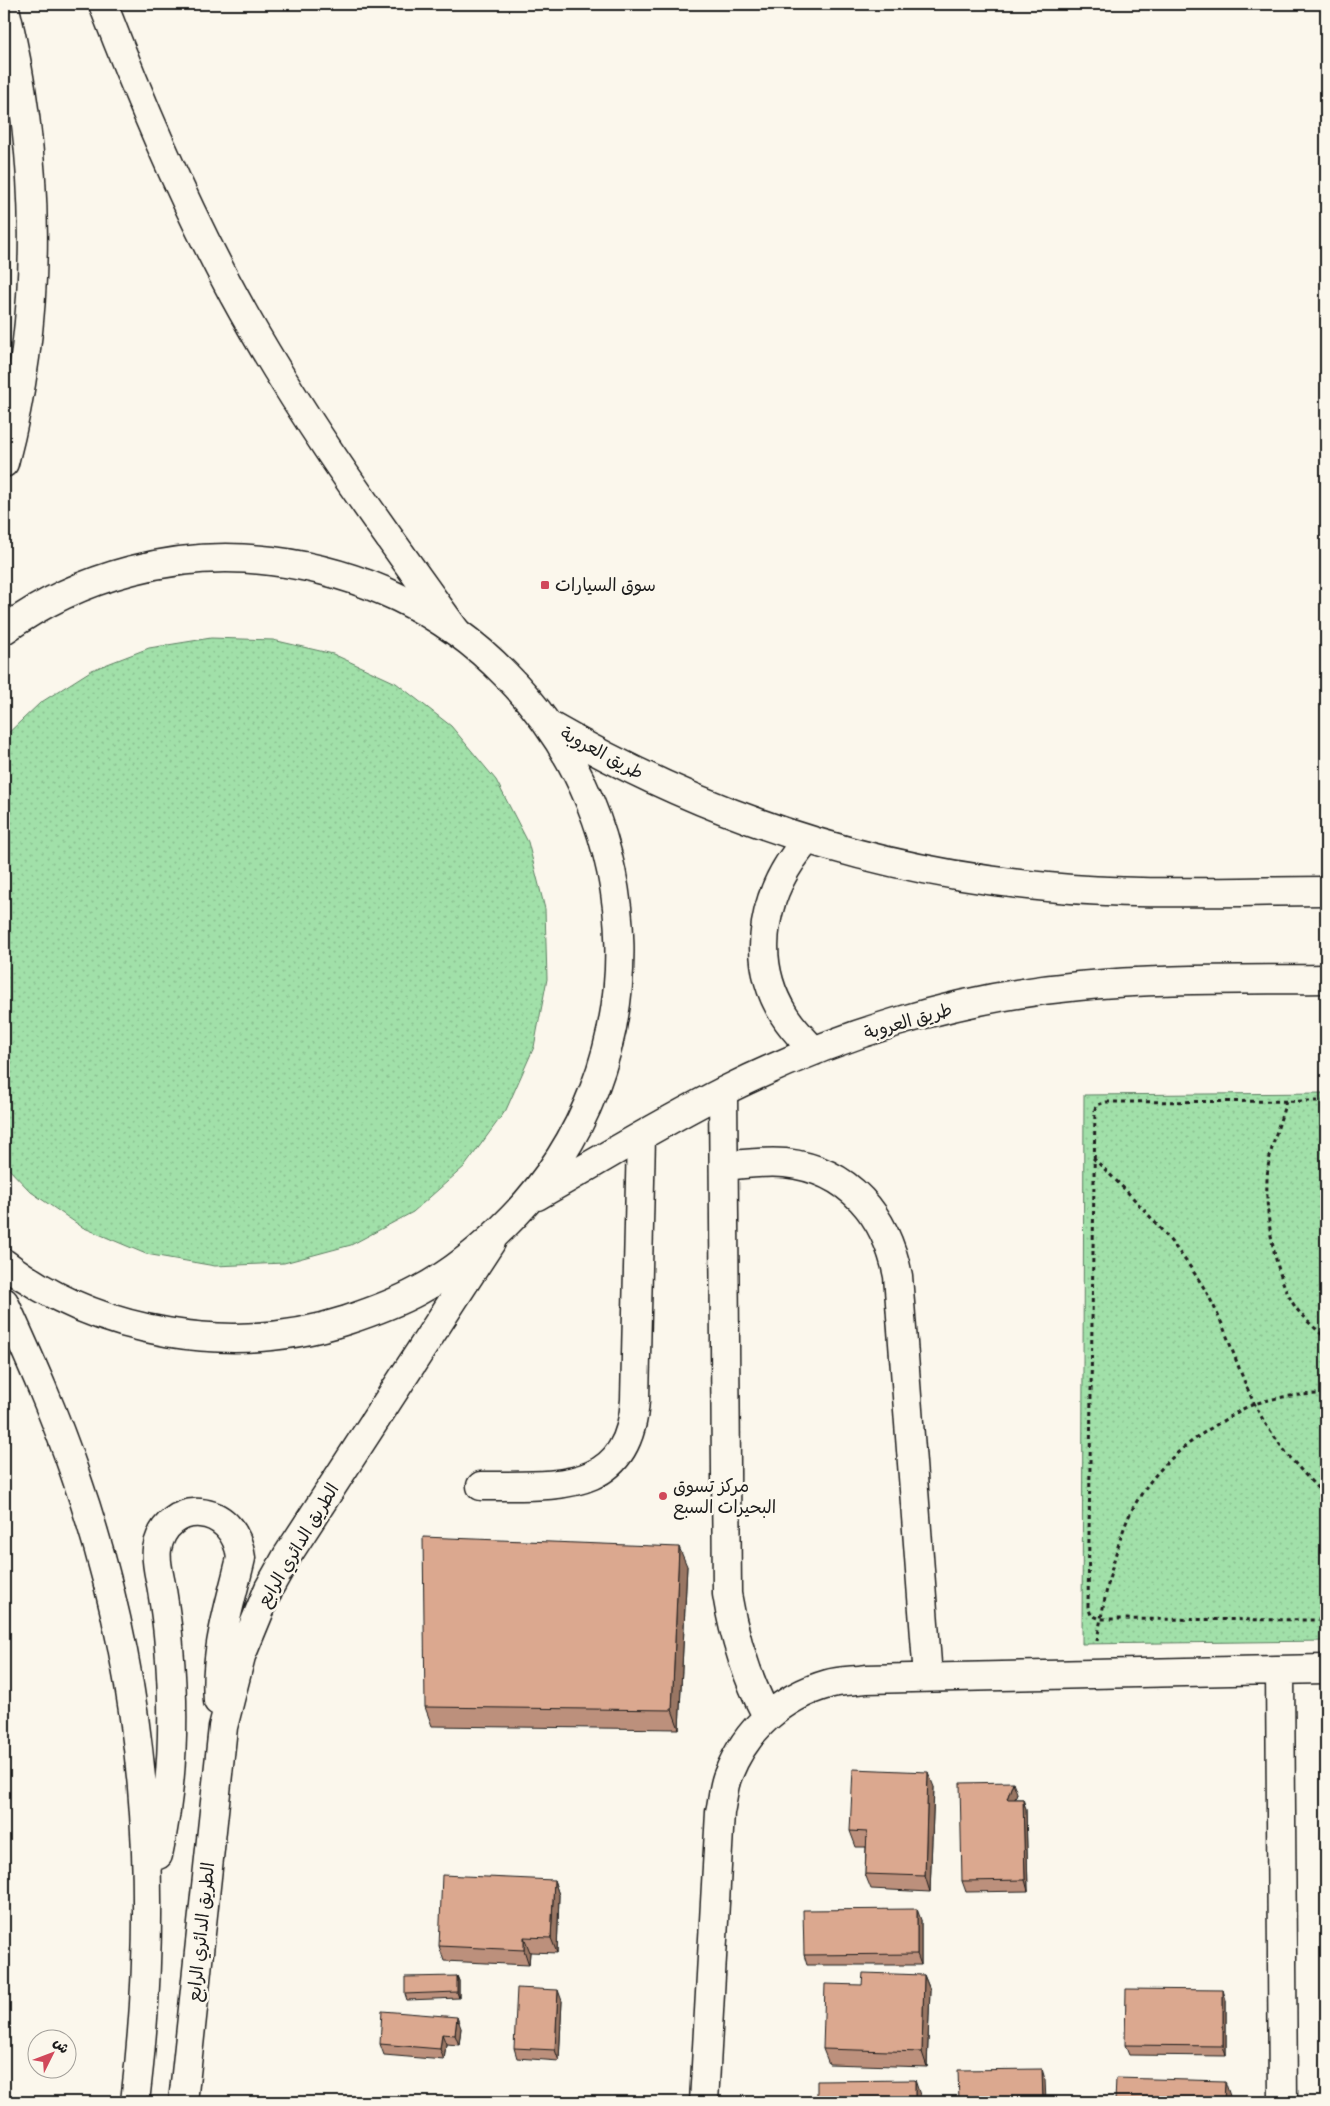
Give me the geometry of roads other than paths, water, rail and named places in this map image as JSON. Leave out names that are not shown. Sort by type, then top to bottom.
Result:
[{"type":"main road","points":[[4,4],[24,101],[31,157],[33,223],[33,269],[29,326],[22,381],[4,463]]},
{"type":"main road","points":[[103,4],[154,134],[192,215],[233,294],[278,371],[326,447],[456,631]]},
{"type":"main road","points":[[4,630],[45,604],[84,586],[125,572],[168,562],[211,558],[263,559],[297,564],[340,574],[380,588],[420,607],[456,631],[491,659],[522,691],[551,726],[574,766],[594,808],[608,853],[618,908],[620,944],[619,982],[611,1037],[598,1082],[579,1125],[560,1157],[527,1202],[495,1236],[458,1266],[418,1290],[376,1310],[330,1325],[303,1331],[237,1338],[190,1335],[144,1328],[98,1314],[55,1295],[4,1263]]},
{"type":"main road","name":"طريق العروبة","points":[[551,726],[599,754],[684,794],[754,822],[866,857],[926,870],[987,880],[1109,891],[1326,891]]},
{"type":"main road","points":[[807,840],[792,858],[780,878],[771,900],[764,946],[767,970],[780,1007],[798,1034],[814,1051]]},
{"type":"main road","name":"طريق العروبة","points":[[527,1202],[723,1092],[814,1051],[878,1028],[943,1010],[1010,996],[1078,986],[1146,981],[1326,979]]},
{"type":"main road","points":[[723,1092],[728,1594],[732,1626],[741,1657],[752,1688],[766,1716]]},
{"type":"main road","points":[[481,1486],[574,1482],[592,1476],[607,1466],[620,1452],[628,1436],[634,1418],[635,1400],[641,1137]]},
{"type":"main road","points":[[724,1166],[785,1163],[809,1168],[832,1177],[852,1191],[870,1208],[884,1229],[893,1252],[898,1276],[928,1677]]},
{"type":"main road","name":"الطريق الدائري الرابع","points":[[183,2102],[223,1727],[230,1691],[241,1656],[269,1588],[287,1556],[495,1236]]},
{"type":"main road","points":[[4,1302],[51,1408],[73,1466],[97,1542],[129,1680],[146,1821],[149,1892],[148,1963],[143,2033],[135,2102]]},
{"type":"main road","points":[[149,1892],[166,1811],[172,1729],[170,1648],[156,1555],[158,1542],[164,1530],[174,1520],[198,1513],[212,1515],[224,1522],[233,1532],[239,1544],[241,1558],[219,1653],[218,1699],[223,1727]]},
{"type":"main road","points":[[704,2102],[720,1812],[727,1776],[743,1744],[766,1716],[796,1696],[830,1683],[928,1677],[1326,1669]]},
{"type":"main road","points":[[1280,1670],[1283,2102]]},
{"type":"place","name":"سوق السيارات","points":[[545,585]]},
{"type":"place","name":"مركز تسوق البحيرات السبع","points":[[663,1496]]}]
